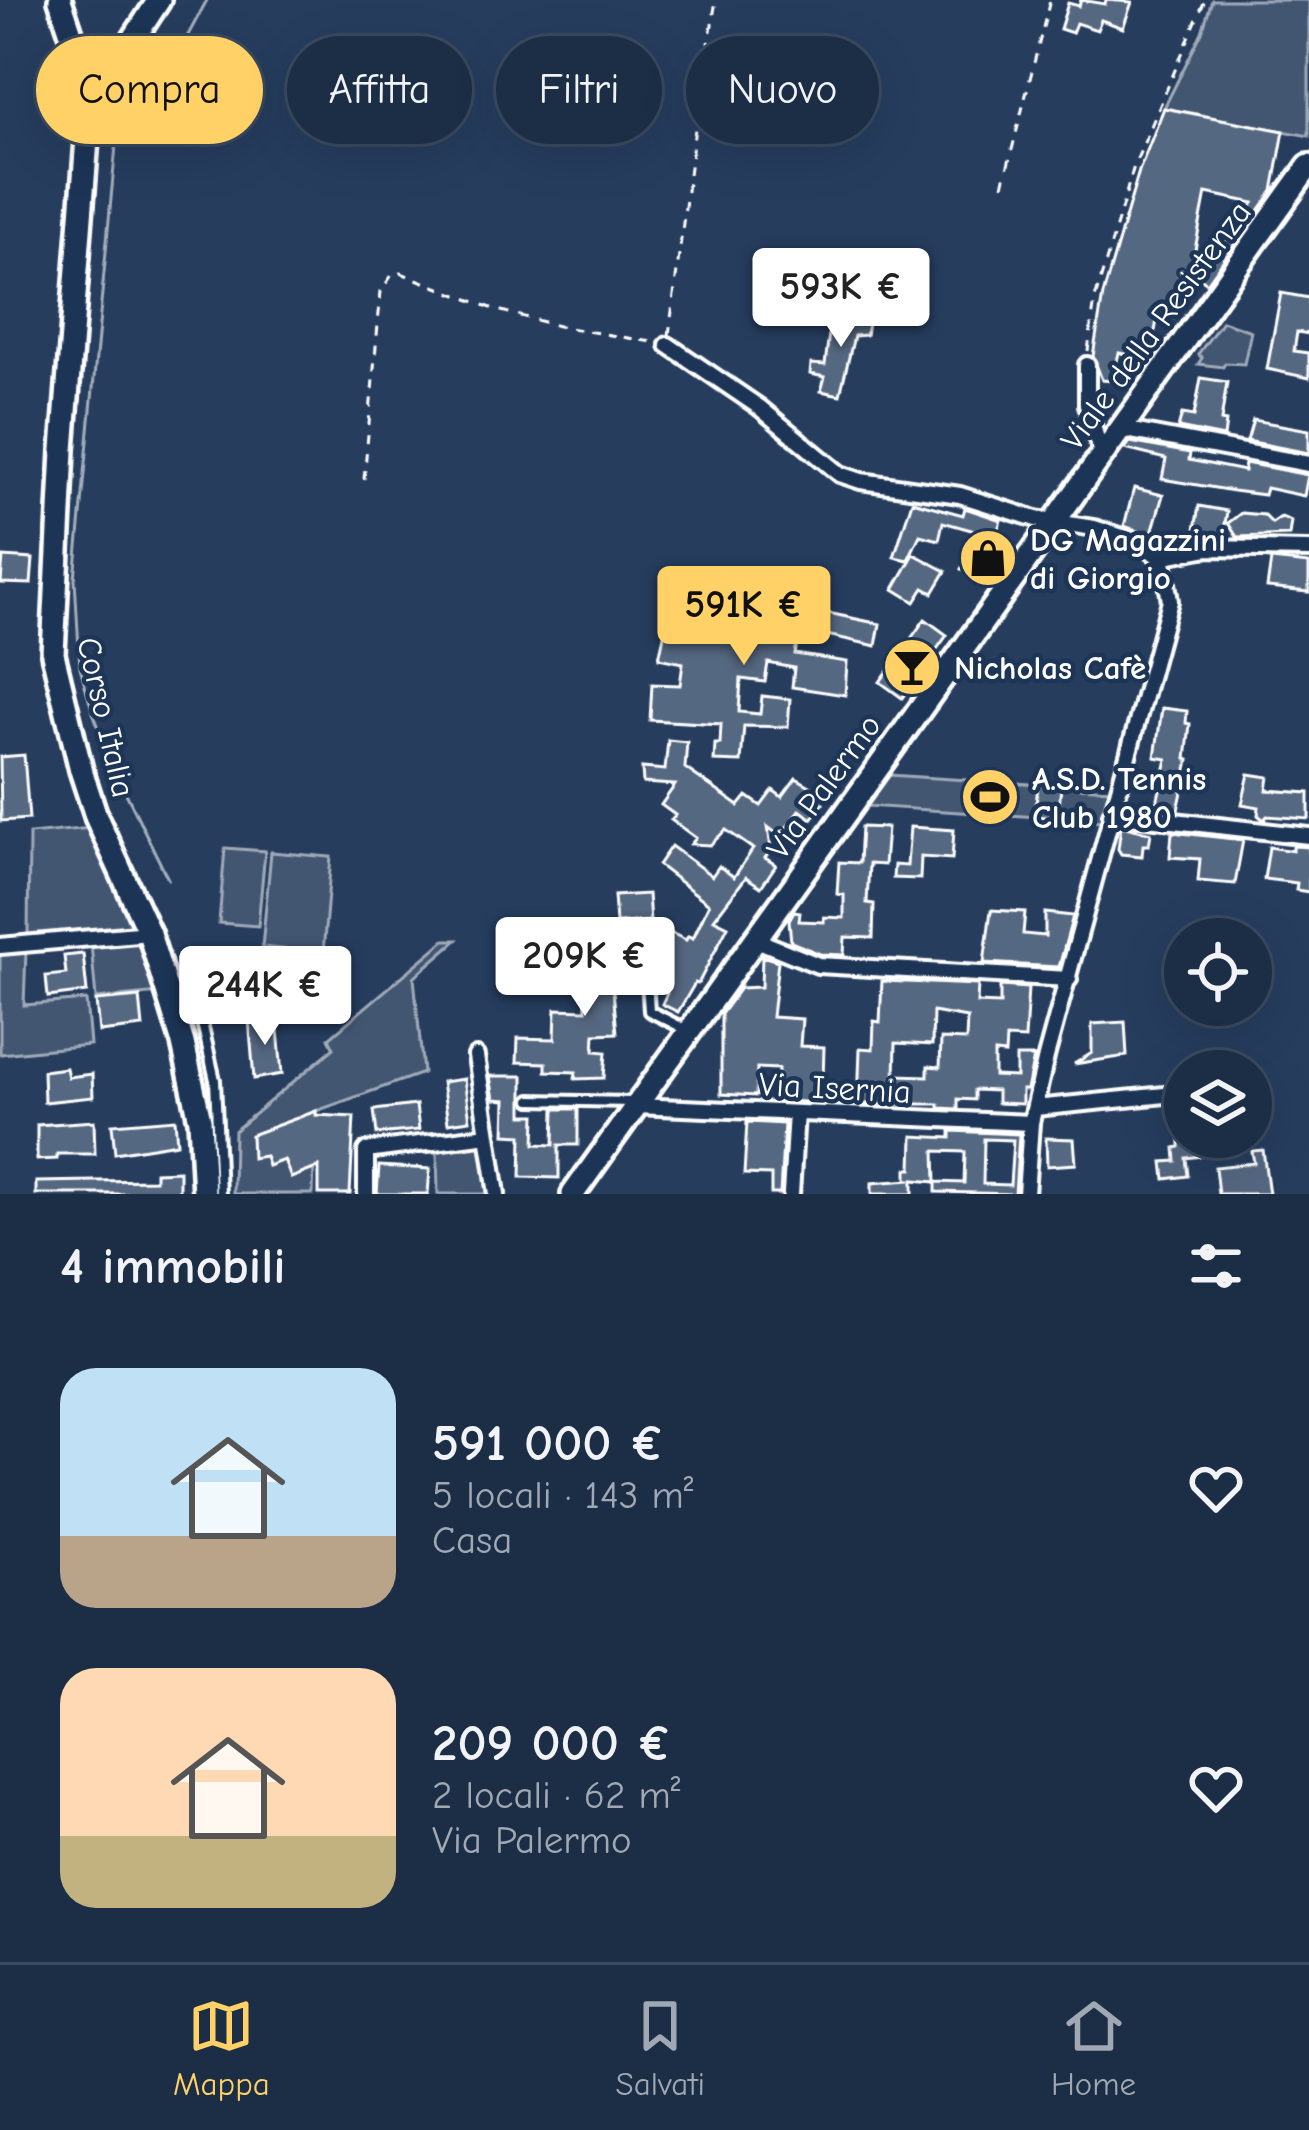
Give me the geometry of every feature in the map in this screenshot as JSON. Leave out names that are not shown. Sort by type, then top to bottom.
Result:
[{"type":"street","points":[[60,0],[72,36]]},
{"type":"street","name":"Corso Italia","points":[[136,36],[159,0]]},
{"type":"street","name":"Corso Italia","points":[[86,144],[62,450],[53,654],[92,802],[204,1082],[200,1120],[204,1194]]},
{"type":"street","name":"Viale della Resistenza","points":[[1054,523],[1309,166]]},
{"type":"street","points":[[668,345],[746,397],[840,474],[960,495],[1054,523],[1128,538],[1159,556],[1170,601],[1046,1057],[1026,1194]]},
{"type":"street","points":[[1087,365],[1088,405],[1102,456]]},
{"type":"street","points":[[1121,429],[1309,464]]},
{"type":"street","name":"Via Palermo","points":[[573,1194],[1054,523]]},
{"type":"street","points":[[1159,556],[1208,548],[1309,550]]},
{"type":"street","points":[[1111,814],[1309,836]]},
{"type":"street","points":[[0,946],[148,933]]},
{"type":"street","points":[[754,939],[818,965],[1070,979]]},
{"type":"street","points":[[476,1056],[497,1194]]},
{"type":"street","name":"Via Isernia","points":[[637,1104],[796,1113],[1034,1116],[1164,1096]]},
{"type":"street","points":[[791,1194],[796,1113]]},
{"type":"street","points":[[365,1194],[366,1151],[488,1135]]},
{"type":"lane","points":[[575,936],[644,933],[649,1011],[689,1031]]},
{"type":"lane","points":[[190,970],[220,1194]]},
{"type":"lane","points":[[531,1100],[637,1104]]},
{"type":"path","points":[[364,479],[381,291],[392,275],[401,273],[494,309],[558,326],[668,345],[716,0]]},
{"type":"path","points":[[1003,185],[1050,0]]},
{"type":"path","points":[[1087,365],[1095,299],[1134,166],[1205,0]]},
{"type":"shaded area","points":[[1212,0],[1309,0],[1309,136],[1164,108],[1202,32]]},
{"type":"shaded area","points":[[1222,321],[1251,331],[1244,364],[1198,364],[1202,358],[1198,354]]},
{"type":"shaded area","name":"A.S.D. Tennis Club 1980","points":[[888,775],[1110,789],[1102,821],[865,806]]},
{"type":"shaded area","points":[[91,828],[136,927],[28,937],[29,834]]},
{"type":"shaded area","points":[[225,848],[265,851],[258,926],[219,923]]},
{"type":"shaded area","points":[[271,852],[331,857],[323,953],[262,947]]},
{"type":"shaded area","points":[[141,939],[161,993],[96,999],[91,944]]},
{"type":"shaded area","points":[[445,940],[457,940],[414,977],[423,1073],[316,1111],[313,1194],[233,1194],[234,1131],[334,1048],[329,1038]]},
{"type":"shaded area","points":[[26,950],[24,1005],[86,1000],[90,1045],[0,1054],[0,952]]},
{"type":"shaded area","points":[[480,1143],[487,1194],[438,1194],[437,1149]]},
{"type":"building","points":[[1081,0],[1132,2],[1123,28],[1101,20],[1097,30],[1076,23],[1072,33],[1060,29],[1068,3],[1079,6]]},
{"type":"building","points":[[1164,108],[1284,131],[1273,191],[1207,283],[1199,277],[1254,203],[1206,193],[1185,301],[1178,300],[1174,318],[1158,315],[1150,358],[1119,353],[1112,381],[1102,380],[1093,356],[1103,295],[1139,171]]},
{"type":"building","points":[[1281,293],[1309,298],[1309,334],[1297,332],[1294,351],[1309,353],[1309,378],[1267,369]]},
{"type":"building","points":[[849,307],[870,311],[866,335],[854,336],[840,395],[821,391],[825,377],[810,374],[811,364],[825,365],[830,325],[844,325]]},
{"type":"building","points":[[1201,378],[1227,382],[1221,421],[1226,422],[1224,437],[1178,428],[1182,414],[1194,416]]},
{"type":"building","points":[[1253,420],[1309,430],[1309,453],[1247,441]]},
{"type":"building","points":[[1130,442],[1190,453],[1189,460],[1244,471],[1245,463],[1308,475],[1304,496],[1266,488],[1264,495],[1162,479],[1166,459],[1125,449]]},
{"type":"building","points":[[1134,488],[1163,495],[1151,536],[1124,526]]},
{"type":"building","points":[[912,501],[963,515],[965,508],[1001,520],[996,537],[1007,541],[986,579],[961,569],[982,533],[943,522],[939,540],[920,535],[908,560],[894,557]]},
{"type":"building","points":[[1199,506],[1227,511],[1223,537],[1195,529]]},
{"type":"building","points":[[1241,513],[1264,515],[1272,523],[1281,517],[1291,521],[1289,535],[1237,537],[1228,523]]},
{"type":"building","points":[[914,554],[946,571],[933,593],[924,588],[915,602],[894,589]]},
{"type":"building","points":[[3,557],[33,559],[31,584],[1,583]]},
{"type":"building","points":[[1271,560],[1309,564],[1309,592],[1267,588]]},
{"type":"building","points":[[683,583],[707,587],[700,623],[775,639],[781,603],[880,624],[876,646],[800,629],[795,654],[847,662],[845,695],[792,687],[794,668],[768,663],[765,682],[741,679],[739,712],[760,714],[762,696],[790,699],[788,727],[744,726],[741,762],[714,761],[721,724],[650,720],[652,684],[680,685],[683,663],[659,658],[668,617],[677,619]]},
{"type":"building","points":[[925,619],[947,635],[902,698],[880,682]]},
{"type":"building","points":[[1162,708],[1187,711],[1186,723],[1190,724],[1189,760],[1178,810],[1156,807],[1167,759],[1155,757]]},
{"type":"building","points":[[668,740],[687,742],[685,768],[739,806],[747,796],[761,806],[773,790],[782,797],[796,778],[824,794],[812,819],[800,810],[780,836],[768,827],[771,849],[765,858],[776,865],[761,887],[746,877],[714,919],[728,926],[678,1012],[662,1004],[667,993],[656,988],[650,923],[686,940],[693,938],[709,904],[658,865],[671,846],[712,876],[719,866],[734,877],[753,849],[726,830],[710,845],[691,844],[696,838],[671,820],[675,815],[661,805],[675,785],[643,783],[642,768],[665,770]]},
{"type":"building","points":[[24,755],[29,819],[1,821],[0,757]]},
{"type":"building","points":[[1249,774],[1269,777],[1267,790],[1309,793],[1309,819],[1267,816],[1264,820],[1258,815],[1259,807],[1242,804]]},
{"type":"building","points":[[1038,784],[1061,786],[1058,818],[1035,816]]},
{"type":"building","points":[[1121,826],[1151,833],[1142,856],[1121,854]]},
{"type":"building","points":[[861,827],[887,828],[884,865],[869,864],[867,903],[874,904],[873,938],[845,937],[844,955],[820,954],[791,942],[789,920],[794,911],[800,912],[799,921],[844,918],[844,895],[837,894],[839,862],[859,863]]},
{"type":"building","points":[[910,827],[954,830],[952,859],[921,857],[920,879],[893,878],[894,865],[907,866]]},
{"type":"building","points":[[1172,832],[1243,840],[1235,884],[1198,881],[1200,859],[1170,857]]},
{"type":"building","points":[[1293,846],[1309,847],[1309,892],[1296,890],[1297,883],[1264,879],[1269,847],[1293,851]]},
{"type":"building","points":[[648,894],[650,921],[616,923],[614,896]]},
{"type":"building","points":[[991,910],[1025,912],[1023,934],[1045,936],[1045,913],[1073,916],[1059,967],[984,963]]},
{"type":"building","points":[[616,951],[637,951],[639,989],[613,990],[617,1033],[595,1034],[594,1051],[606,1052],[604,1078],[575,1079],[576,1072],[546,1071],[546,1063],[517,1062],[518,1038],[555,1039],[556,1009],[586,1010],[585,984],[579,984],[580,956],[616,957]]},
{"type":"building","points":[[83,954],[87,992],[48,997],[46,976],[66,974],[64,956]]},
{"type":"building","points":[[762,956],[778,961],[772,1017],[802,1019],[800,1046],[824,1047],[823,1081],[837,1082],[836,1103],[777,1101],[778,1069],[757,1068],[756,1096],[721,1094],[721,1014],[740,988],[761,987]]},
{"type":"building","points":[[882,981],[978,985],[977,1003],[1000,1004],[1000,986],[1028,988],[1025,1039],[1006,1038],[1005,1054],[994,1053],[994,1076],[1016,1077],[1016,1057],[1034,1057],[1022,1104],[997,1103],[997,1091],[974,1090],[974,1100],[958,1099],[958,1109],[939,1108],[939,1104],[858,1104],[860,1048],[873,1049],[874,1021],[880,1022]],"holes":[[[933,1012],[967,1018],[966,1040],[941,1039],[940,1067],[928,1066],[928,1076],[895,1075],[896,1043],[932,1045]]]},
{"type":"building","points":[[140,997],[143,1027],[99,1032],[96,1001]]},
{"type":"building","points":[[277,1018],[282,1074],[254,1079],[249,1020]]},
{"type":"building","points":[[1125,1022],[1127,1056],[1074,1064],[1092,1053],[1092,1024]]},
{"type":"building","points":[[66,1068],[68,1077],[92,1074],[93,1097],[44,1102],[43,1071]]},
{"type":"building","points":[[490,1076],[523,1076],[523,1115],[536,1115],[535,1144],[554,1145],[555,1109],[578,1109],[578,1145],[559,1145],[559,1178],[521,1177],[522,1135],[505,1134],[506,1100],[494,1099]]},
{"type":"building","points":[[464,1079],[470,1120],[448,1123],[442,1082]]},
{"type":"building","points":[[416,1105],[419,1130],[377,1134],[374,1110]]},
{"type":"building","points":[[316,1111],[316,1115],[354,1117],[350,1194],[319,1194],[319,1167],[291,1178],[284,1160],[268,1166],[265,1156],[252,1158],[251,1135]]},
{"type":"building","points":[[175,1119],[177,1143],[115,1153],[112,1124]]},
{"type":"building","points":[[94,1121],[95,1154],[57,1154],[57,1159],[37,1160],[37,1125]]},
{"type":"building","points":[[747,1122],[784,1124],[780,1194],[771,1194],[771,1175],[744,1174]]},
{"type":"building","points":[[951,1131],[1019,1134],[1015,1194],[936,1192],[936,1182],[913,1180],[913,1194],[872,1194],[872,1183],[911,1180],[907,1180],[907,1169],[912,1169],[913,1136],[951,1138]],"holes":[[[984,1139],[1013,1140],[1010,1185],[983,1184]],[[935,1151],[965,1152],[964,1183],[936,1182]]]},
{"type":"building","points":[[1046,1138],[1074,1139],[1076,1164],[1047,1166]]},
{"type":"building","points":[[1186,1158],[1188,1176],[1165,1179],[1163,1162]]},
{"type":"building","points":[[1253,1158],[1264,1158],[1269,1194],[1218,1194],[1215,1167],[1254,1163]]},
{"type":"building","points":[[379,1166],[430,1169],[428,1194],[377,1194]]},
{"type":"building","points":[[179,1171],[179,1194],[36,1194],[36,1182],[155,1180],[155,1172]]},
{"type":"waterway","points":[[168,879],[119,779],[92,710],[80,667],[75,579],[117,135],[187,37],[207,0]]},
{"type":"place","name":"DG Magazzini di Giorgio","points":[[988,558]]},
{"type":"place","name":"Nicholas Cafè","points":[[912,667]]},
{"type":"place","name":"A.S.D. Tennis Club 1980","points":[[990,797]]}]
